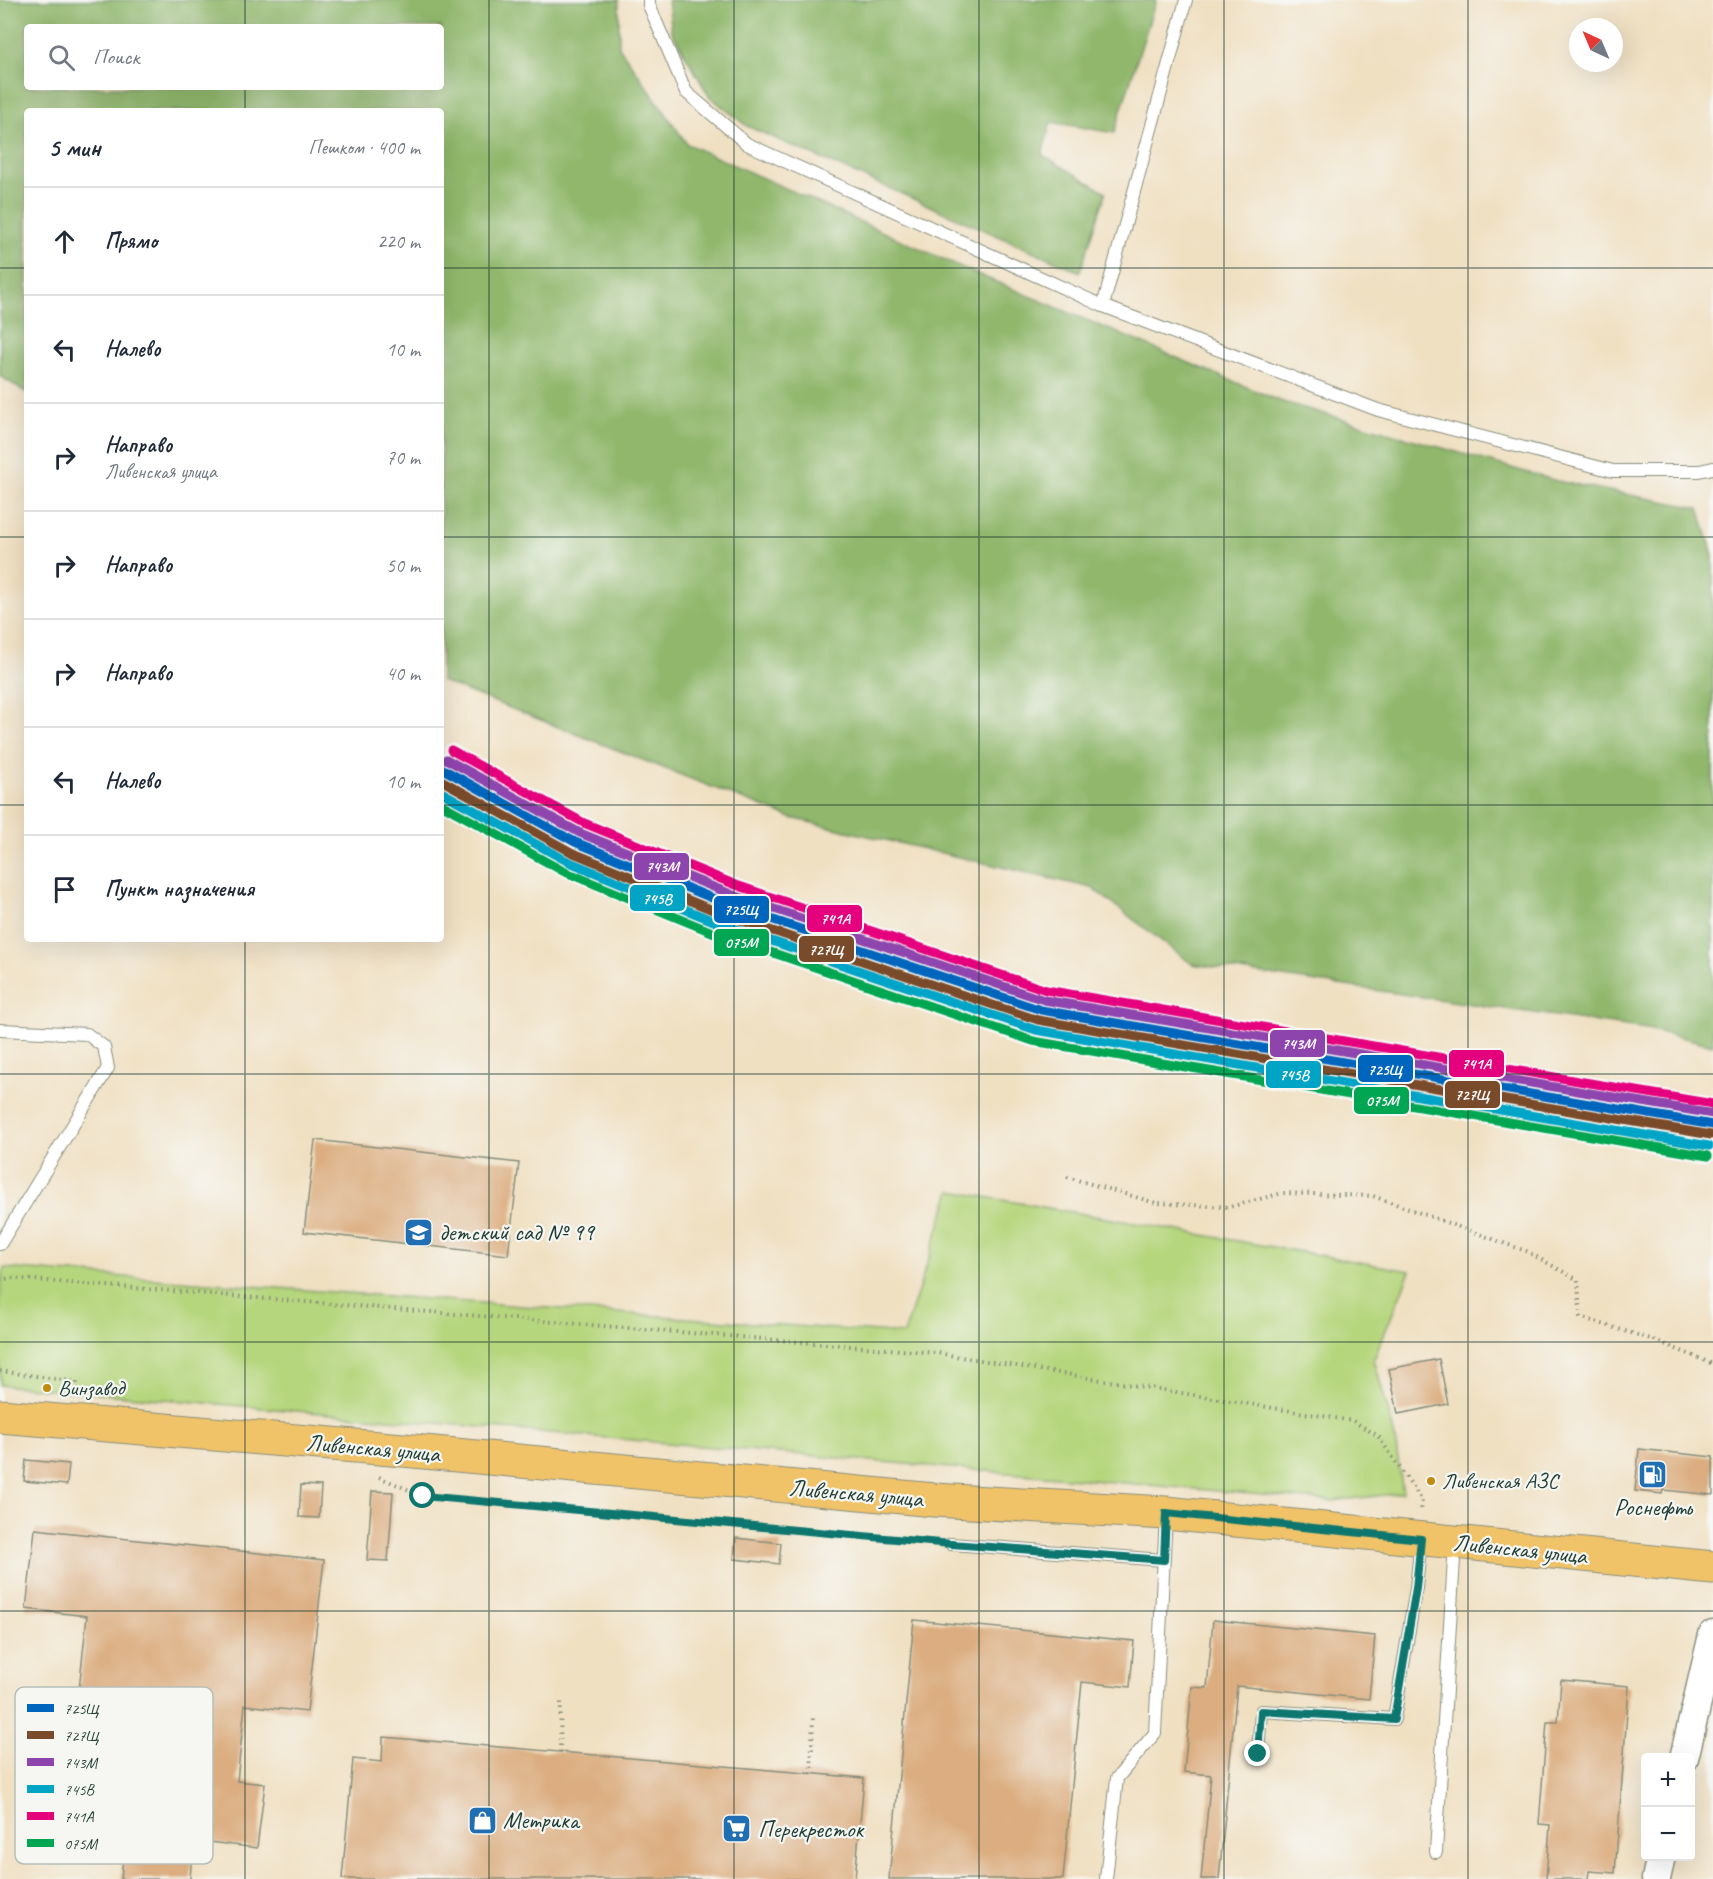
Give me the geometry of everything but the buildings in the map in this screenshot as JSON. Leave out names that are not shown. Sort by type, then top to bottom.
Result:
[{"type":"main road","name":"Ливенская улица","points":[[0,1416],[414,1451],[923,1499],[1166,1513],[1713,1568]]},
{"type":"street","points":[[1685,1753],[1713,1635]]},
{"type":"street","points":[[1656,1879],[1660,1861]]},
{"type":"lane","points":[[649,0],[649,5],[686,92],[747,144],[1103,306],[1378,410],[1613,471],[1699,471],[1713,468]]},
{"type":"lane","points":[[1103,306],[1186,0]]},
{"type":"lane","points":[[0,1029],[87,1034],[104,1047],[108,1068],[0,1244]]},
{"type":"lane","points":[[1106,1879],[1117,1778],[1155,1733],[1166,1513]]},
{"type":"lane","points":[[1258,1754],[1261,1711],[1394,1719],[1416,1588],[1421,1539]]},
{"type":"lane","points":[[1436,1852],[1455,1542]]},
{"type":"lane","points":[[951,1544],[1164,1560]]},
{"type":"path","points":[[1067,1177],[1156,1203],[1229,1207],[1283,1193],[1373,1196],[1526,1251],[1578,1280],[1580,1317],[1657,1341],[1713,1364]]},
{"type":"path","points":[[0,1280],[10,1278],[937,1353],[1353,1420],[1378,1436],[1422,1500],[1421,1539]]},
{"type":"path","points":[[370,1473],[423,1496],[951,1544]]},
{"type":"path","points":[[560,1752],[561,1698]]},
{"type":"path","points":[[811,1774],[813,1716]]},
{"type":"green space","points":[[0,0],[619,0],[619,47],[687,144],[972,272],[1280,401],[1557,481],[1699,508],[1713,555],[1713,1045],[1647,1029],[1192,964],[1092,888],[791,818],[444,682],[444,108],[24,108],[24,391],[0,376]]},
{"type":"green space","points":[[668,0],[1156,0],[1114,133],[1051,122],[1042,155],[1106,192],[1080,272],[747,126],[709,96],[672,32]]},
{"type":"green space","points":[[951,1191],[1410,1271],[1374,1359],[1394,1433],[1403,1493],[1331,1501],[0,1385],[0,1299],[4,1268],[904,1334]]},
{"type":"transit line","name":"741А","points":[[451,750],[584,823],[736,885],[1046,990],[1713,1104]]},
{"type":"transit line","name":"743М","points":[[446,759],[580,833],[733,895],[1044,1000],[1713,1114]]},
{"type":"transit line","name":"725Щ","points":[[444,770],[575,842],[729,905],[1041,1010],[1713,1125]]},
{"type":"transit line","name":"727Щ","points":[[444,782],[571,852],[725,915],[1038,1020],[1711,1135]]},
{"type":"transit line","name":"745В","points":[[444,794],[567,861],[721,924],[1036,1030],[1709,1146]]},
{"type":"transit line","name":"075М","points":[[444,806],[563,871],[717,934],[1033,1041],[1708,1156]]},
{"type":"place","name":"детский сад № 99","points":[[418,1232]]},
{"type":"place","name":"Винзавод","points":[[47,1388]]},
{"type":"place","name":"Роснефть","points":[[1653,1474]]},
{"type":"place","name":"Ливенская АЗС","points":[[1431,1481]]},
{"type":"place","name":"Метрика","points":[[482,1820]]},
{"type":"place","name":"Перекресток","points":[[737,1829]]},
{"type":"route","points":[[423,1496],[951,1544],[1164,1560],[1166,1513],[1421,1539],[1416,1588],[1394,1719],[1261,1711],[1258,1754]]}]
